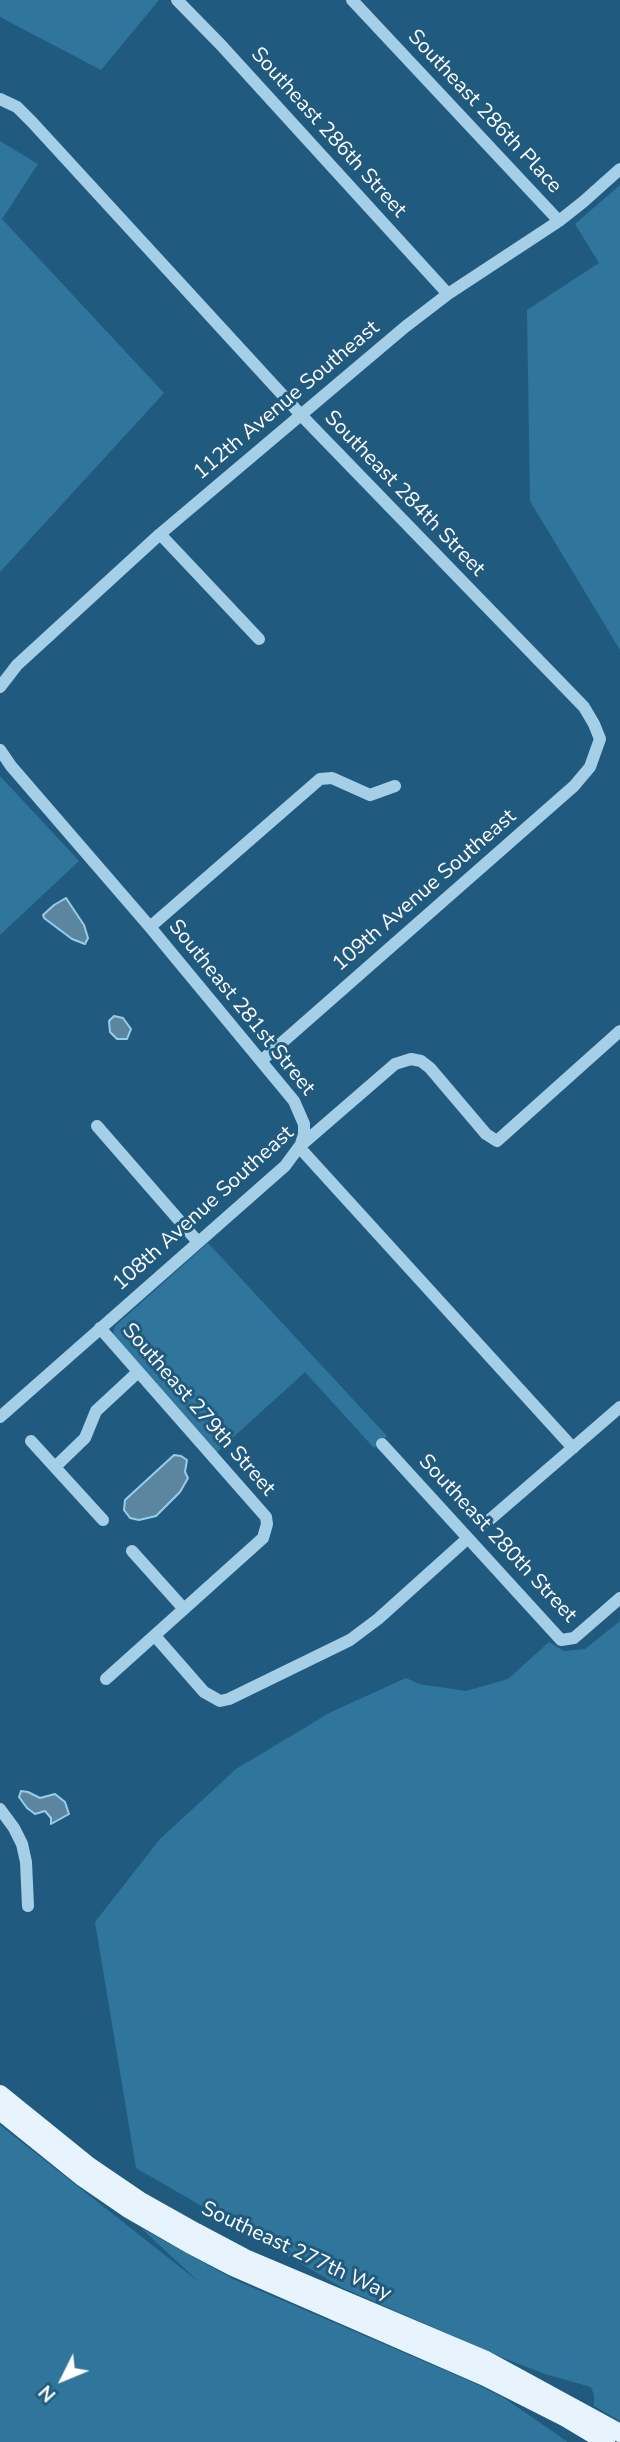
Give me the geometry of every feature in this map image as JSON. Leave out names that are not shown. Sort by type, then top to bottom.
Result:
[{"type":"main road","name":"Southeast 277th Way","points":[[0,2094],[89,2166],[139,2200],[196,2232],[245,2258],[484,2359],[590,2423]]},
{"type":"main road","name":"Southeast 277th Way","points":[[0,2112],[82,2177],[130,2210],[189,2244],[244,2272],[590,2423]]},
{"type":"main road","points":[[590,2423],[620,2433]]},
{"type":"main road","points":[[590,2423],[606,2442]]},
{"type":"street","name":"Southeast 286th Street","points":[[177,0],[448,294]]},
{"type":"street","name":"Southeast 286th Place","points":[[352,0],[559,221]]},
{"type":"street","name":"Southeast 284th Street","points":[[0,99],[17,107],[32,122],[301,415],[583,707],[600,740]]},
{"type":"street","name":"112th Avenue Southeast","points":[[0,687],[17,665],[160,534],[405,327],[448,294],[559,221],[620,169]]},
{"type":"street","points":[[160,534],[259,639]]},
{"type":"street","name":"109th Avenue Southeast","points":[[261,1061],[574,786],[590,767],[600,740]]},
{"type":"street","name":"Southeast 281st Street","points":[[0,750],[294,1101],[301,1113],[304,1134],[299,1147]]},
{"type":"street","points":[[150,927],[320,779],[332,778],[370,794],[396,786]]},
{"type":"street","name":"108th Avenue Southeast","points":[[0,1417],[285,1166],[299,1147],[395,1064],[411,1059],[421,1061],[486,1134],[498,1141],[620,1031]]},
{"type":"street","points":[[97,1126],[198,1242]]},
{"type":"street","points":[[299,1147],[573,1448]]},
{"type":"street","name":"Southeast 279th Street","points":[[100,1328],[266,1517],[263,1538],[184,1609]]},
{"type":"street","points":[[55,1467],[88,1434],[96,1412],[138,1372]]},
{"type":"street","points":[[487,1522],[620,1407]]},
{"type":"street","points":[[31,1440],[103,1520]]},
{"type":"street","name":"Southeast 280th Street","points":[[382,1444],[561,1640],[574,1638],[620,1598]]},
{"type":"street","points":[[155,1636],[204,1692],[220,1701],[229,1699],[350,1640],[378,1619],[467,1539]]},
{"type":"street","points":[[106,1679],[184,1609],[132,1552]]},
{"type":"street","points":[[0,1809],[15,1828],[22,1844],[26,1862],[28,1906]]},
{"type":"shaded area","points":[[0,0],[159,0],[101,70],[0,17]]},
{"type":"shaded area","points":[[0,141],[38,164],[2,219],[164,393],[0,572]]},
{"type":"shaded area","points":[[620,185],[620,650],[530,501],[527,310],[599,263],[575,224]]},
{"type":"shaded area","points":[[0,776],[79,861],[0,935]]},
{"type":"shaded area","points":[[66,898],[84,925],[88,938],[85,944],[72,939],[44,918],[43,915],[54,905]]},
{"type":"shaded area","points":[[114,1016],[123,1018],[131,1029],[127,1039],[117,1039],[110,1032],[109,1021]]},
{"type":"shaded area","points":[[208,1243],[387,1436],[374,1448],[305,1372],[216,1453],[113,1334],[115,1326]]},
{"type":"shaded area","points":[[174,1455],[187,1460],[185,1472],[188,1478],[180,1492],[156,1516],[139,1520],[130,1518],[124,1510],[125,1500]]},
{"type":"shaded area","points":[[620,1621],[620,2421],[594,2406],[591,2387],[506,2359],[343,2288],[136,2168],[95,1922],[160,1839],[236,1769],[331,1712],[406,1678],[419,1684],[466,1691],[508,1679],[549,1642],[564,1651],[585,1649]]},
{"type":"shaded area","points":[[21,1791],[40,1798],[55,1794],[65,1802],[69,1814],[51,1824],[51,1818],[45,1811],[35,1814],[27,1808],[19,1797]]},
{"type":"shaded area","points":[[0,2125],[199,2282],[141,2228],[235,2280],[504,2398],[568,2442],[0,2442]]}]
